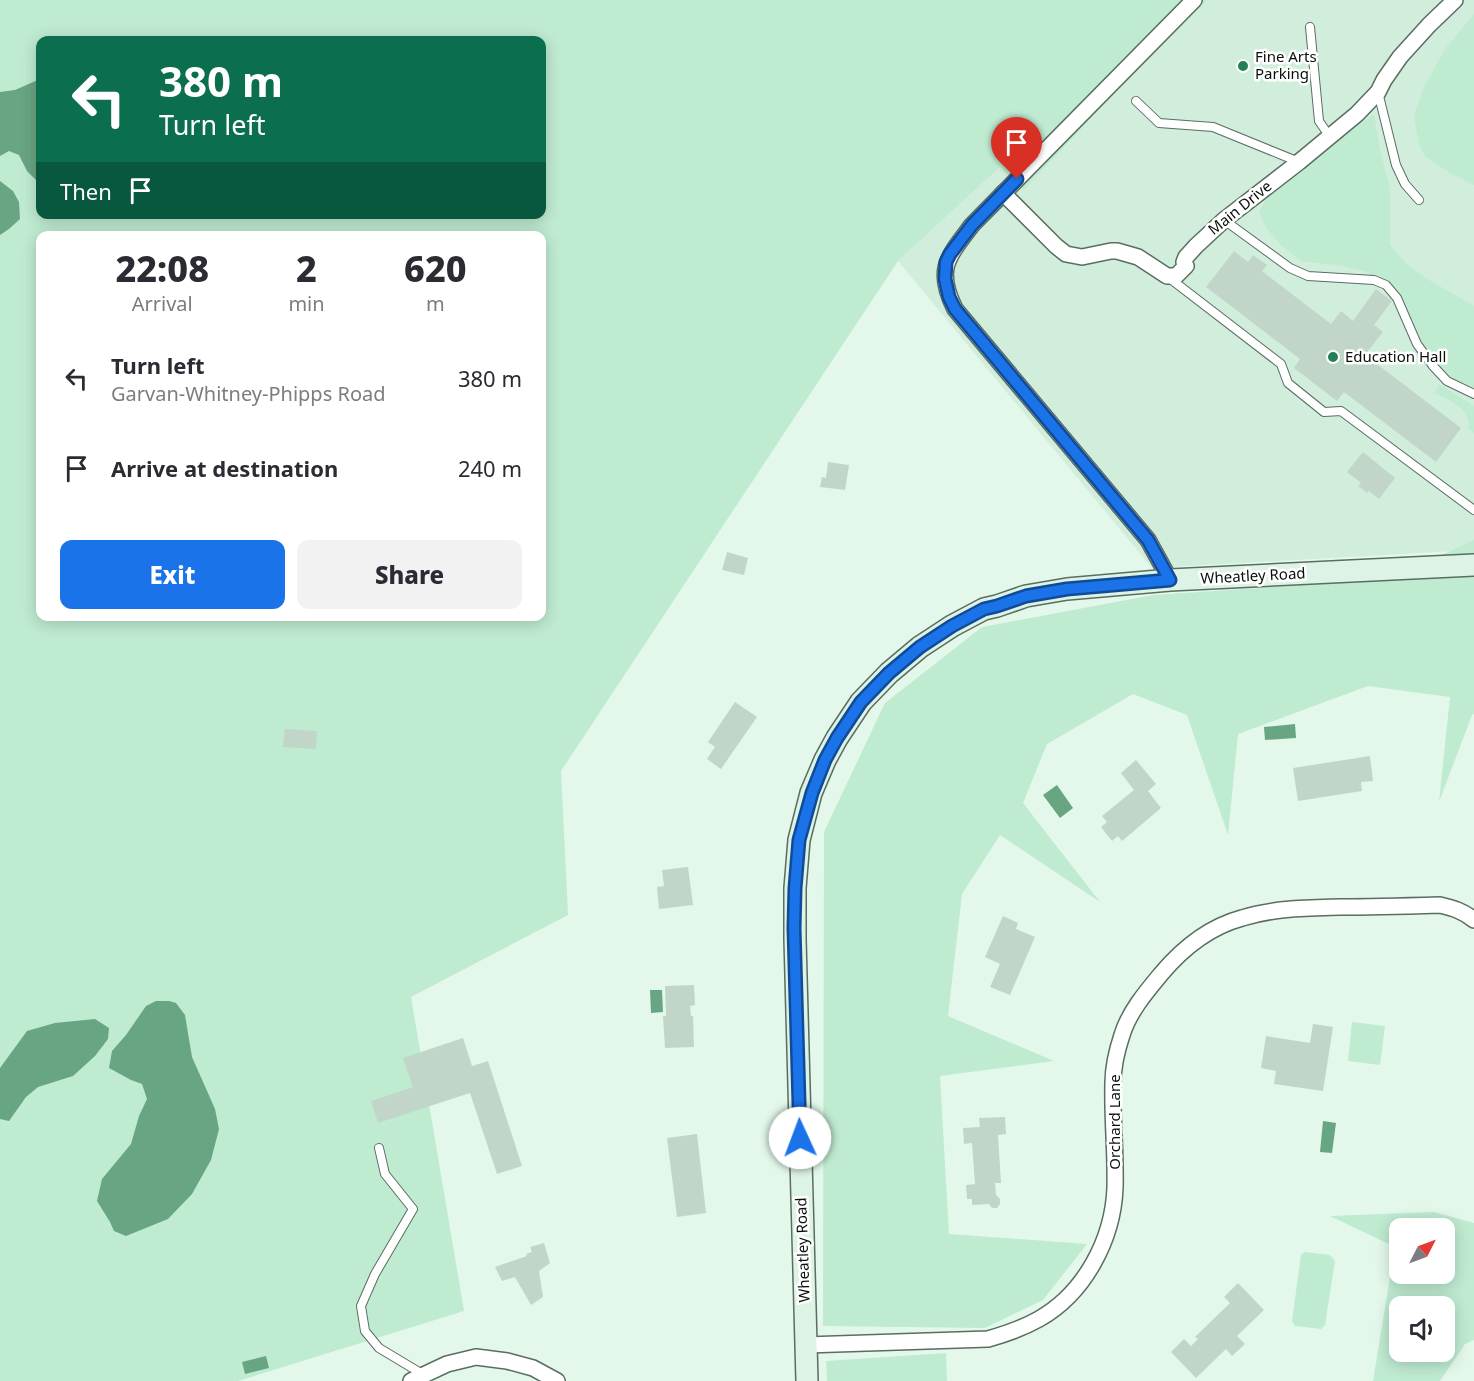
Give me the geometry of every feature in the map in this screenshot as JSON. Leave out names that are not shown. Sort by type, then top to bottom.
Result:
[{"type":"main road","name":"Wheatley Road","points":[[807,1381],[794,928],[795,888],[799,840],[812,793],[825,760],[861,702],[889,673],[920,647],[984,609],[1026,596],[1067,589],[1170,580],[1474,565]]},
{"type":"street","points":[[1170,580],[1148,540],[955,309],[949,297],[945,279],[946,262],[950,254],[972,225],[1194,0]]},
{"type":"street","name":"Main Drive","points":[[1167,276],[1176,276],[1186,266],[1184,262],[1186,257],[1224,220],[1357,114],[1378,92],[1400,57],[1455,0]]},
{"type":"street","points":[[1003,194],[1066,254],[1082,257],[1117,251],[1138,257],[1167,276]]},
{"type":"street","name":"Orchard Lane","points":[[806,1345],[988,1339],[1040,1318],[1073,1291],[1100,1252],[1113,1209],[1115,1186],[1113,1082],[1123,1032],[1151,986],[1188,947],[1213,929],[1240,918],[1265,912],[1297,909],[1440,905],[1455,908],[1474,920]]},
{"type":"street","points":[[417,1378],[447,1364],[476,1357],[507,1361],[533,1368],[557,1381]]},
{"type":"lane","points":[[1310,27],[1319,121],[1330,137]]},
{"type":"lane","points":[[1378,92],[1396,165],[1405,184],[1419,200]]},
{"type":"lane","points":[[1136,101],[1159,123],[1213,127],[1299,162]]},
{"type":"lane","points":[[1224,220],[1290,268],[1308,276],[1374,280],[1386,285],[1397,298],[1417,344],[1433,366],[1447,381],[1474,394]]},
{"type":"lane","points":[[1167,276],[1281,364],[1288,383],[1324,412],[1341,411],[1474,510]]},
{"type":"lane","points":[[379,1148],[385,1174],[413,1209],[375,1274],[361,1306],[365,1330],[380,1348],[417,1378]]},
{"type":"shaded area","points":[[0,0],[1208,0],[1096,113],[1024,190],[1000,167],[898,261],[561,771],[568,915],[411,997],[464,1311],[238,1381],[0,1381]]},
{"type":"shaded area","points":[[1208,0],[1474,0],[1474,550],[1152,568],[898,261],[1000,167],[1024,189]]},
{"type":"shaded area","points":[[1474,14],[1474,185],[1450,173],[1425,156],[1419,145],[1414,116],[1423,89],[1445,49]]},
{"type":"shaded area","points":[[36,81],[36,180],[27,171],[19,155],[9,151],[0,156],[0,92],[15,90]]},
{"type":"shaded area","points":[[1374,114],[1390,188],[1390,245],[1406,263],[1429,280],[1474,306],[1474,394],[1447,381],[1417,344],[1397,298],[1386,285],[1366,272],[1342,266],[1301,261],[1281,245],[1266,228],[1259,211],[1271,191]]},
{"type":"shaded area","points":[[0,181],[13,191],[19,202],[20,219],[0,235]]},
{"type":"shaded area","points":[[1439,384],[1474,406],[1474,433],[1468,429],[1469,422],[1464,411],[1434,393]]},
{"type":"shaded area","points":[[1474,540],[1474,565],[1414,568]]},
{"type":"shaded area","points":[[1474,574],[1474,714],[1439,802],[1450,697],[1368,686],[1238,734],[1228,835],[1187,715],[1133,694],[1047,744],[1023,803],[1100,902],[1000,835],[962,894],[948,1016],[1054,1061],[940,1076],[949,1234],[1087,1244],[1043,1300],[985,1328],[823,1326],[824,832],[885,703],[982,627],[1153,595]]},
{"type":"shaded area","points":[[1295,724],[1296,738],[1265,740],[1264,727]]},
{"type":"shaded area","points":[[1057,785],[1073,808],[1060,818],[1043,795]]},
{"type":"shaded area","points":[[650,990],[662,990],[663,1012],[651,1013]]},
{"type":"shaded area","points":[[156,1001],[176,1003],[185,1015],[192,1057],[215,1109],[219,1129],[211,1160],[192,1194],[168,1219],[126,1236],[114,1231],[97,1201],[102,1179],[131,1144],[139,1116],[147,1099],[142,1084],[109,1068],[112,1051],[146,1006]]},
{"type":"shaded area","points":[[95,1019],[109,1028],[108,1039],[95,1056],[73,1076],[38,1087],[26,1097],[9,1121],[0,1119],[0,1068],[27,1031],[55,1023]]},
{"type":"shaded area","points":[[1352,1022],[1385,1026],[1380,1065],[1348,1061]]},
{"type":"shaded area","points":[[1323,1121],[1336,1123],[1332,1153],[1320,1152]]},
{"type":"shaded area","points":[[1434,1212],[1474,1223],[1474,1340],[1465,1344],[1455,1359],[1455,1296],[1389,1296],[1389,1362],[1453,1362],[1440,1381],[1373,1381],[1389,1284],[1455,1284],[1455,1218],[1389,1218],[1389,1244],[1330,1216]]},
{"type":"shaded area","points":[[1305,1252],[1330,1255],[1335,1261],[1325,1325],[1321,1329],[1295,1326],[1292,1321],[1301,1255]]},
{"type":"shaded area","points":[[946,1353],[947,1381],[827,1381],[826,1361]]},
{"type":"shaded area","points":[[266,1356],[269,1368],[245,1374],[242,1362]]},
{"type":"building","name":"Education Hall","points":[[1234,251],[1248,262],[1253,255],[1267,265],[1262,271],[1331,324],[1341,311],[1353,321],[1376,289],[1392,301],[1374,325],[1383,332],[1365,355],[1461,428],[1436,462],[1344,392],[1337,401],[1294,368],[1300,359],[1206,287]]},
{"type":"building","points":[[1363,452],[1395,478],[1379,499],[1358,486],[1361,483],[1347,472]]},
{"type":"building","points":[[828,462],[849,465],[845,490],[820,487],[822,477],[826,478]]},
{"type":"building","points":[[727,552],[748,558],[744,575],[722,570]]},
{"type":"building","points":[[735,702],[757,717],[721,769],[707,759],[715,747],[708,742]]},
{"type":"building","points":[[285,729],[317,731],[316,749],[283,747]]},
{"type":"building","points":[[1370,756],[1373,781],[1361,782],[1362,791],[1298,801],[1293,768]]},
{"type":"building","points":[[1136,760],[1156,784],[1148,791],[1161,808],[1122,841],[1118,836],[1112,841],[1101,827],[1107,822],[1102,816],[1134,790],[1121,773]]},
{"type":"building","points":[[688,867],[693,905],[659,909],[657,887],[664,886],[662,870]]},
{"type":"building","points":[[1003,916],[1018,923],[1016,929],[1035,937],[1010,995],[990,987],[1000,964],[985,957]]},
{"type":"building","points":[[694,985],[695,1005],[690,1006],[691,1016],[693,1016],[694,1047],[665,1048],[663,1016],[666,1016],[665,986]]},
{"type":"building","points":[[1313,1024],[1333,1027],[1323,1091],[1274,1084],[1276,1071],[1261,1068],[1266,1036],[1310,1043]]},
{"type":"building","points":[[463,1038],[472,1066],[488,1061],[522,1166],[497,1174],[470,1093],[378,1123],[371,1101],[413,1087],[403,1058]]},
{"type":"building","points":[[1005,1117],[1006,1134],[998,1135],[1001,1183],[995,1183],[996,1195],[1000,1199],[1000,1204],[997,1208],[992,1208],[989,1204],[972,1205],[972,1199],[967,1199],[966,1185],[975,1184],[972,1143],[964,1144],[963,1128],[980,1127],[979,1118]]},
{"type":"building","points":[[697,1134],[706,1213],[677,1217],[667,1138]]},
{"type":"building","points":[[544,1243],[550,1263],[539,1271],[543,1297],[531,1305],[515,1277],[502,1281],[495,1267],[527,1256],[526,1254],[532,1252],[530,1247]]},
{"type":"building","points":[[1238,1283],[1264,1310],[1237,1336],[1245,1344],[1232,1356],[1226,1349],[1196,1378],[1171,1352],[1184,1339],[1191,1346],[1198,1339],[1195,1337],[1230,1303],[1224,1297]]},
{"type":"place","name":"Fine Arts Parking","points":[[1243,66]]},
{"type":"place","name":"Education Hall","points":[[1333,357]]},
{"type":"route","points":[[800,1138],[794,928],[799,840],[812,793],[825,760],[837,738],[861,702],[889,673],[920,647],[984,609],[1026,596],[1067,589],[1170,580],[1148,540],[955,309],[949,297],[945,279],[946,262],[950,254],[972,225],[1017,179]]}]
